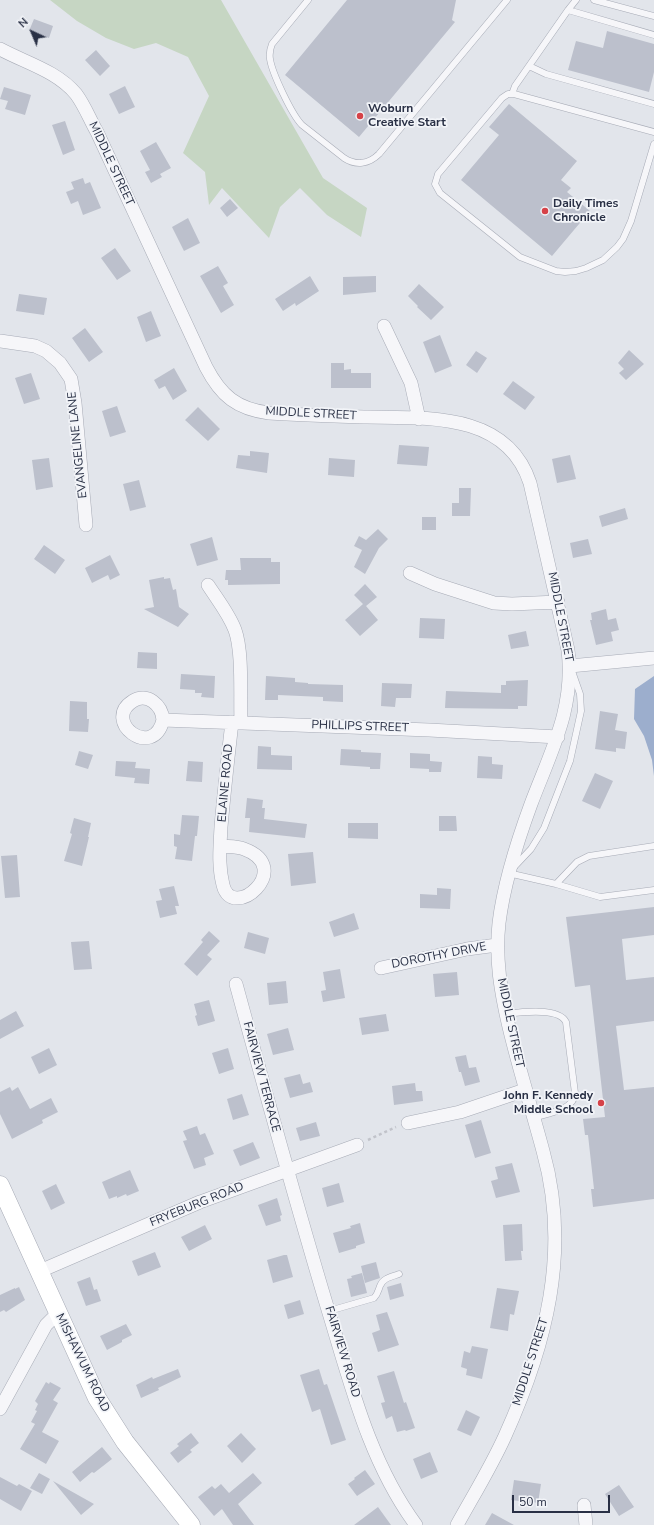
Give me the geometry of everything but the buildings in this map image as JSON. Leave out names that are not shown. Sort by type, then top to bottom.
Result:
[{"type":"main road","name":"MISHAWUM ROAD","points":[[0,1185],[90,1384],[113,1425],[191,1525]]},
{"type":"street","name":"MIDDLE STREET","points":[[0,49],[53,74],[66,83],[79,99],[94,127],[206,367],[216,384],[226,395],[237,404],[248,409],[269,413],[451,420],[467,424],[486,432],[501,441],[518,458],[530,483],[558,602],[570,666],[567,698],[558,737],[523,827],[508,873],[499,922],[497,945],[499,982],[506,1014],[525,1090],[549,1174],[556,1234],[554,1274],[545,1327],[528,1379],[505,1437],[456,1525]]},
{"type":"street","points":[[384,326],[411,383],[419,419]]},
{"type":"street","name":"EVANGELINE LANE","points":[[0,341],[35,346],[46,351],[60,363],[71,379],[75,403],[86,525]]},
{"type":"street","points":[[410,573],[435,584],[494,603],[512,604],[558,602]]},
{"type":"street","name":"ELAINE ROAD","points":[[208,585],[233,624],[237,638],[240,668],[236,722],[223,799],[220,846]]},
{"type":"street","points":[[570,666],[654,658]]},
{"type":"street","name":"PHILLIPS STREET","points":[[163,720],[558,737]]},
{"type":"street","name":"DOROTHY DRIVE","points":[[380,968],[467,949],[497,945]]},
{"type":"street","name":"FAIRVIEW TERRACE","points":[[236,984],[286,1170]]},
{"type":"street","points":[[408,1123],[460,1112],[525,1090]]},
{"type":"street","name":"FRYEBURG ROAD","points":[[40,1272],[166,1216],[286,1170],[357,1145]]},
{"type":"street","name":"FAIRVIEW ROAD","points":[[286,1170],[361,1414],[374,1450],[401,1503],[416,1525]]},
{"type":"street","points":[[0,1409],[46,1325],[52,1319],[59,1316]]},
{"type":"street","points":[[584,1505],[586,1525]]},
{"type":"lane","points":[[308,0],[272,44],[270,52],[271,64],[297,120],[302,126],[344,158],[351,162],[359,163],[370,161],[379,154],[507,0]]},
{"type":"lane","points":[[512,94],[515,86],[576,0]]},
{"type":"lane","points":[[594,0],[654,16]]},
{"type":"lane","points":[[568,10],[654,35]]},
{"type":"lane","points":[[529,66],[546,74],[654,104]]},
{"type":"lane","points":[[654,132],[512,94],[505,95],[438,174],[435,184],[440,193],[512,252],[548,269],[565,272],[586,268],[603,260],[617,247],[625,235],[631,221],[654,144]]},
{"type":"lane","points":[[508,873],[531,849],[542,832],[570,761],[582,711],[580,694],[570,666]]},
{"type":"lane","points":[[556,884],[577,862],[589,856],[654,846]]},
{"type":"lane","points":[[508,873],[556,884],[600,897],[654,890]]},
{"type":"lane","points":[[506,1014],[526,1012],[554,1013],[563,1017],[567,1025],[575,1093],[574,1099],[571,1104],[565,1108],[533,1118]]},
{"type":"lane","points":[[329,1312],[374,1298],[378,1294],[384,1280],[399,1274]]},
{"type":"path","points":[[357,1145],[408,1123]]},
{"type":"green space","points":[[50,0],[221,0],[323,178],[367,208],[361,237],[327,215],[300,188],[280,207],[269,238],[222,188],[209,205],[205,172],[183,153],[209,96],[188,57],[156,43],[134,49],[106,38],[77,21]]},
{"type":"water","points":[[654,676],[654,776],[652,760],[644,736],[634,719],[635,689]]},
{"type":"place","name":"Woburn Creative Start","points":[[360,116]]},
{"type":"place","name":"Daily Times Chronicle","points":[[545,211]]},
{"type":"place","name":"John F. Kennedy Middle School","points":[[601,1103]]}]
